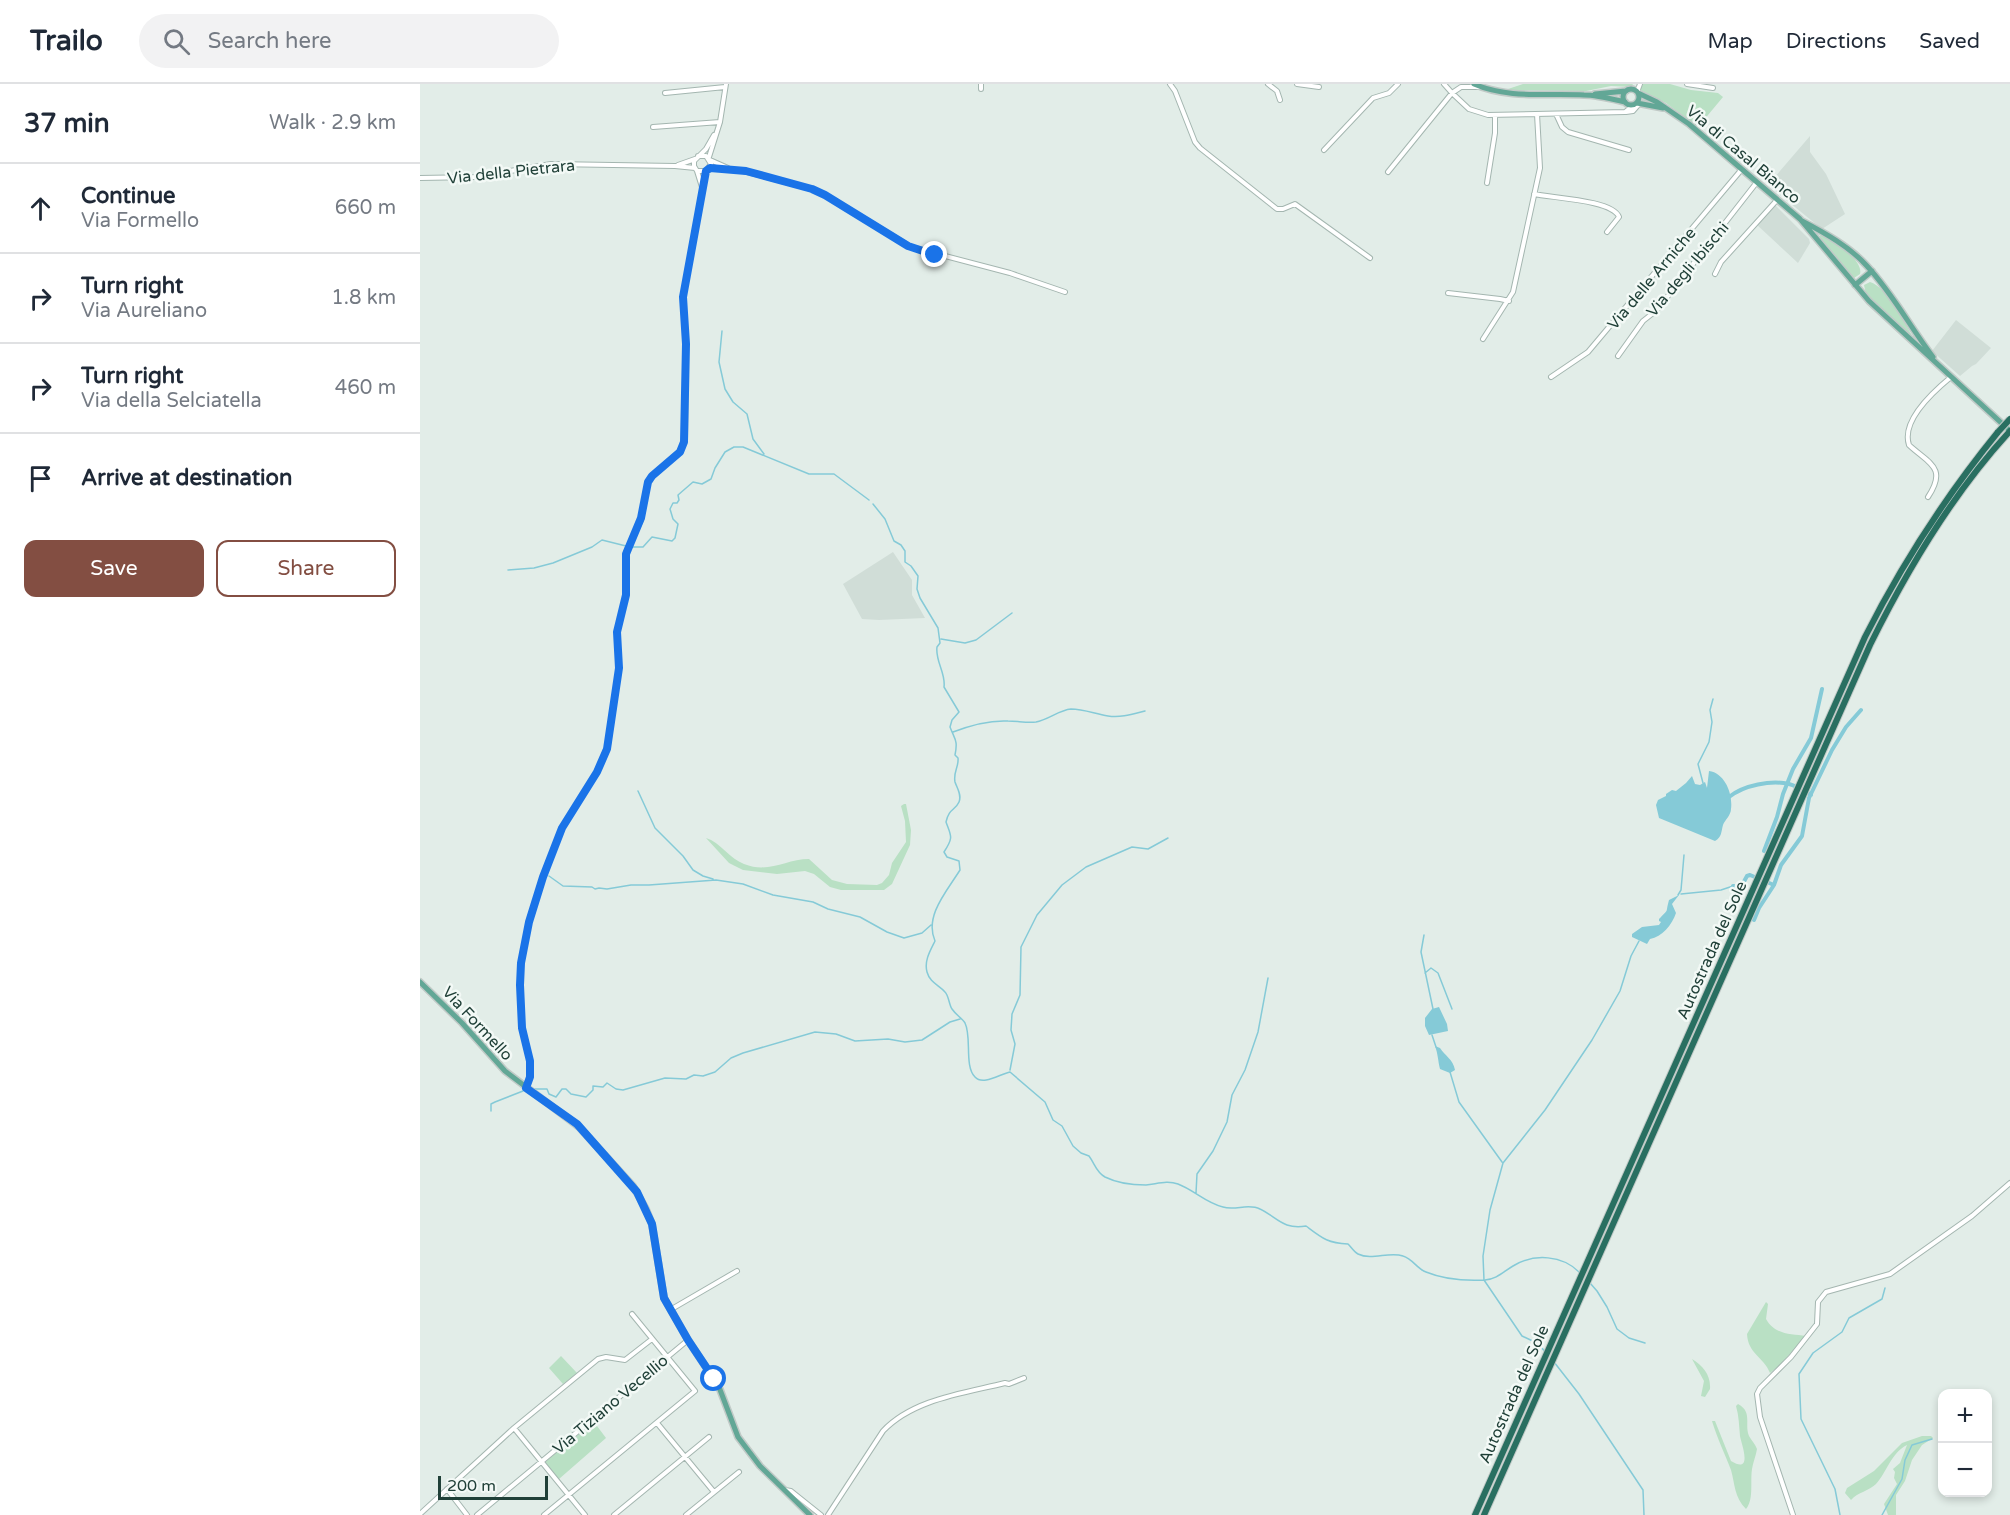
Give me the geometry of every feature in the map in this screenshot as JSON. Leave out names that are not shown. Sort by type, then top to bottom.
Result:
[{"type":"highway","name":"Autostrada del Sole","points":[[1484,1515],[1870,645],[1940,514],[1943,502],[2010,419]]},
{"type":"highway","name":"Autostrada del Sole","points":[[1475,1515],[1861,647],[1896,579],[1940,514],[1949,507],[2010,431]]},
{"type":"main road","points":[[1474,84],[1515,94],[1587,95],[1636,91],[1636,103]]},
{"type":"main road","points":[[1623,102],[1626,91]]},
{"type":"main road","name":"Via di Casal Bianco","points":[[1636,91],[1689,124],[1800,219],[1875,307],[2010,431]]},
{"type":"main road","points":[[1587,95],[1668,110]]},
{"type":"main road","name":"Via di Casal Bianco","points":[[1800,219],[1859,258],[1872,272],[1945,372]]},
{"type":"main road","points":[[1855,285],[1872,272]]},
{"type":"main road","name":"Via Formello","points":[[420,982],[466,1027],[502,1069],[577,1124],[637,1192],[652,1224],[661,1288],[670,1310],[719,1387],[742,1444],[759,1466],[810,1515]]},
{"type":"street","points":[[1170,84],[1200,148],[1277,209],[1283,210],[1291,204],[1296,205],[1370,258]]},
{"type":"street","points":[[1268,84],[1277,91],[1280,100]]},
{"type":"street","points":[[1298,84],[1319,87]]},
{"type":"street","points":[[1324,150],[1373,98],[1389,93],[1398,84]]},
{"type":"street","points":[[1444,84],[1472,111],[1495,115],[1623,112],[1636,103]]},
{"type":"street","points":[[1636,91],[1640,84]]},
{"type":"street","points":[[1687,84],[1713,88]]},
{"type":"street","points":[[526,1088],[531,1071],[522,1028],[520,985],[521,963],[530,918],[543,875],[562,828],[597,772],[607,749],[619,668],[617,632],[626,595],[626,554],[641,518],[648,482],[680,452],[685,440],[686,344],[683,297],[725,86],[666,93]]},
{"type":"street","points":[[1388,172],[1452,93],[1461,87],[1481,87]]},
{"type":"street","points":[[1623,102],[1623,112]]},
{"type":"street","points":[[1483,339],[1513,294],[1540,160],[1537,114]]},
{"type":"street","points":[[1556,114],[1562,128],[1568,132],[1629,150]]},
{"type":"street","points":[[1487,183],[1495,131],[1495,115]]},
{"type":"street","points":[[653,127],[719,124]]},
{"type":"street","points":[[703,190],[694,164],[697,157],[706,149],[719,124]]},
{"type":"street","points":[[697,157],[704,155],[731,170]]},
{"type":"street","name":"Via della Pietrara","points":[[675,166],[697,157]]},
{"type":"street","name":"Via della Pietrara","points":[[422,178],[475,177],[551,164],[675,166],[696,169]]},
{"type":"street","points":[[696,169],[699,172],[708,170],[746,171],[820,192],[911,247],[1010,273],[1065,292]]},
{"type":"street","name":"Via delle Arniche","points":[[1551,377],[1587,353],[1742,169]]},
{"type":"street","points":[[420,171],[422,178]]},
{"type":"street","name":"Via degli Ibischi","points":[[1618,356],[1643,321],[1657,310],[1757,182]]},
{"type":"street","points":[[1534,195],[1583,200],[1614,210],[1619,217],[1607,232]]},
{"type":"street","points":[[1715,274],[1721,262],[1778,200]]},
{"type":"street","points":[[1448,293],[1509,301]]},
{"type":"street","points":[[1928,496],[1936,484],[1936,472],[1930,462],[1910,446],[1908,435],[1920,407],[1951,377]]},
{"type":"street","points":[[1793,1515],[1760,1416],[1757,1395],[1760,1388],[1791,1357],[1817,1324],[1818,1302],[1826,1292],[1890,1274],[1972,1216],[2010,1183]]},
{"type":"street","points":[[670,1310],[737,1271]]},
{"type":"street","points":[[544,1515],[695,1391],[632,1314]]},
{"type":"street","points":[[420,1514],[514,1428],[598,1359],[606,1357],[624,1360],[652,1339]]},
{"type":"street","name":"Via Tiziano Vecellio","points":[[477,1515],[688,1340]]},
{"type":"street","points":[[828,1515],[883,1431],[894,1420],[918,1407],[1005,1383],[1009,1384],[1024,1378]]},
{"type":"street","points":[[657,1423],[714,1492]]},
{"type":"street","points":[[514,1428],[585,1515]]},
{"type":"street","points":[[614,1515],[709,1437]]},
{"type":"street","points":[[686,1515],[739,1472]]},
{"type":"street","points":[[447,1490],[467,1515]]},
{"type":"street","points":[[784,1490],[791,1491],[822,1515]]},
{"type":"shaded area","points":[[1810,136],[1810,152],[1826,174],[1845,214],[1822,229],[1768,185]]},
{"type":"shaded area","points":[[1775,205],[1809,239],[1810,243],[1798,263],[1756,224]]},
{"type":"shaded area","points":[[1956,320],[1991,348],[1976,364],[1960,376],[1932,351]]},
{"type":"shaded area","points":[[893,552],[912,580],[912,595],[925,618],[862,619],[843,584]]},
{"type":"green space","points":[[1523,84],[1633,84],[1631,87],[1611,86],[1586,91],[1505,90]]},
{"type":"green space","points":[[1643,84],[1670,84],[1691,90],[1718,93],[1723,97],[1698,127],[1666,103],[1640,90]]},
{"type":"green space","points":[[1821,235],[1853,257],[1860,269],[1860,274],[1854,278],[1849,275],[1819,236]]},
{"type":"green space","points":[[1870,282],[1889,298],[1914,339],[1866,294],[1864,285]]},
{"type":"green space","points":[[906,804],[911,830],[910,845],[892,884],[884,890],[841,890],[830,887],[814,874],[805,871],[777,874],[743,870],[729,863],[706,838],[716,843],[739,862],[753,867],[769,867],[809,859],[832,880],[847,884],[877,885],[889,875],[892,863],[906,842],[905,821],[901,806]]},
{"type":"green space","points":[[1766,1302],[1768,1304],[1766,1319],[1774,1328],[1784,1333],[1806,1336],[1770,1373],[1750,1346],[1747,1334]]},
{"type":"green space","points":[[561,1356],[577,1373],[563,1384],[549,1368]]},
{"type":"green space","points":[[1692,1359],[1708,1375],[1710,1389],[1705,1397],[1701,1396],[1704,1381]]},
{"type":"green space","points":[[1738,1404],[1747,1414],[1749,1436],[1757,1449],[1752,1469],[1750,1500],[1746,1509],[1737,1495],[1731,1470],[1712,1421],[1715,1421],[1731,1461],[1742,1464],[1744,1456],[1736,1406]]},
{"type":"green space","points":[[594,1422],[606,1438],[559,1479],[545,1462]]},
{"type":"green space","points":[[1922,1436],[1933,1438],[1922,1445],[1912,1460],[1905,1481],[1896,1495],[1896,1515],[1888,1515],[1884,1504],[1897,1484],[1893,1469],[1900,1463],[1907,1445],[1897,1453],[1873,1486],[1851,1500],[1845,1493],[1847,1488],[1874,1471],[1902,1443]]},
{"type":"water","points":[[1709,771],[1724,780],[1731,803],[1730,813],[1720,836],[1715,841],[1659,818],[1656,805],[1658,800],[1672,790],[1676,791],[1692,776],[1695,784],[1700,785],[1705,782],[1707,788]]},
{"type":"water","points":[[1679,895],[1672,904],[1676,913],[1662,933],[1650,939],[1647,944],[1632,937],[1632,934],[1642,927],[1659,925],[1661,922],[1659,919],[1667,911],[1669,900]]},
{"type":"water","points":[[1439,1007],[1448,1031],[1429,1035],[1425,1026],[1425,1018],[1432,1009]]},
{"type":"water","points":[[1435,1046],[1451,1060],[1455,1070],[1450,1073],[1440,1069]]},
{"type":"waterway","points":[[722,331],[719,362],[725,389],[733,402],[747,414],[753,439],[764,454]]},
{"type":"waterway","points":[[630,547],[643,547],[652,537],[672,541],[675,538],[678,524],[673,519],[670,509],[673,503],[679,500],[678,495],[693,482],[702,484],[711,479],[725,452],[734,447],[743,447],[809,474],[834,474],[869,500]]},
{"type":"waterway","points":[[873,504],[885,519],[894,541],[905,551],[905,562],[918,576],[917,589],[920,598],[938,628],[940,643],[937,652],[944,687],[959,712],[952,720],[950,727],[956,743],[955,755],[958,761],[955,782],[960,799],[947,817],[950,840],[944,852],[947,857],[959,861],[960,870],[938,904],[932,922],[935,941],[928,956],[926,968],[930,979],[945,992],[952,1009],[965,1023],[970,1066],[975,1077],[987,1080],[1010,1072],[1045,1102],[1053,1120],[1062,1126],[1073,1146],[1089,1156],[1102,1175],[1115,1181],[1141,1185],[1166,1182],[1178,1184],[1217,1205],[1228,1208],[1255,1207],[1286,1224],[1306,1226],[1325,1239],[1348,1244],[1363,1256],[1403,1256],[1423,1271],[1447,1278],[1485,1280],[1496,1277],[1521,1262],[1539,1258],[1557,1259],[1580,1273]]},
{"type":"waterway","points":[[508,570],[534,568],[553,563],[592,547],[602,540],[626,546]]},
{"type":"waterway","points":[[941,639],[965,643],[976,640],[1012,613]]},
{"type":"waterway","points":[[1764,851],[1793,769],[1811,738],[1822,689]]},
{"type":"waterway","points":[[1703,783],[1698,764],[1709,742],[1712,722],[1710,710],[1713,699]]},
{"type":"waterway","points":[[953,732],[994,721],[1036,722],[1071,709],[1113,716],[1145,711]]},
{"type":"waterway","points":[[1754,920],[1774,885],[1781,865],[1802,836],[1809,798],[1832,750],[1846,727],[1861,710]]},
{"type":"waterway","points":[[1729,797],[1758,784],[1774,783],[1792,785],[1811,795]]},
{"type":"waterway","points":[[638,791],[655,828],[683,856],[693,870],[713,879]]},
{"type":"waterway","points":[[1010,1070],[1015,1044],[1011,1030],[1012,1014],[1020,995],[1021,947],[1037,915],[1062,885],[1086,867],[1132,847],[1148,849],[1168,838]]},
{"type":"waterway","points":[[1678,895],[1681,890],[1684,855]]},
{"type":"waterway","points":[[1733,886],[1741,887],[1750,875],[1774,885]]},
{"type":"waterway","points":[[549,876],[563,886],[595,889],[716,880],[743,884],[773,895],[813,902],[828,909],[860,917],[887,932],[904,938],[922,933],[931,925]]},
{"type":"waterway","points":[[1681,894],[1721,890],[1733,886]]},
{"type":"waterway","points":[[1424,935],[1421,952],[1433,1009]]},
{"type":"waterway","points":[[1545,1352],[1539,1344],[1522,1336],[1484,1280],[1483,1256],[1490,1210],[1503,1163],[1545,1110],[1592,1040],[1620,991],[1631,956],[1639,941]]},
{"type":"waterway","points":[[1425,973],[1431,968],[1438,973],[1452,1009]]},
{"type":"waterway","points":[[1196,1193],[1197,1174],[1213,1151],[1227,1122],[1232,1095],[1245,1070],[1258,1032],[1268,978]]},
{"type":"waterway","points":[[532,1089],[547,1089],[549,1094],[556,1097],[562,1089],[566,1089],[571,1094],[586,1097],[593,1090],[593,1086],[603,1087],[607,1083],[616,1089],[623,1090],[665,1078],[686,1079],[694,1075],[703,1076],[715,1072],[731,1058],[743,1053],[815,1032],[836,1034],[855,1041],[888,1039],[905,1042],[922,1040],[950,1022],[960,1019]]},
{"type":"waterway","points":[[1432,1035],[1436,1047]]},
{"type":"waterway","points":[[1450,1072],[1459,1102],[1502,1162]]},
{"type":"waterway","points":[[491,1111],[491,1104],[523,1091]]},
{"type":"waterway","points":[[1590,1283],[1607,1307],[1617,1329],[1629,1338],[1645,1343]]},
{"type":"waterway","points":[[1840,1515],[1835,1489],[1801,1419],[1799,1374],[1813,1353],[1842,1332],[1849,1318],[1882,1299],[1885,1288]]},
{"type":"waterway","points":[[1554,1362],[1579,1394],[1643,1490],[1644,1515]]},
{"type":"waterway","points":[[1882,1515],[1902,1479],[1905,1460],[1912,1445],[1932,1439]]},
{"type":"route","points":[[714,1379],[664,1298],[652,1224],[637,1192],[628,1179],[577,1124],[526,1088],[530,1077],[530,1061],[522,1028],[520,985],[521,963],[528,926],[543,877],[562,828],[597,772],[607,749],[619,668],[617,632],[626,595],[626,554],[641,518],[648,482],[650,477],[680,452],[684,442],[686,326],[683,297],[706,171],[710,168],[741,170],[812,189],[908,246],[935,255]]}]
